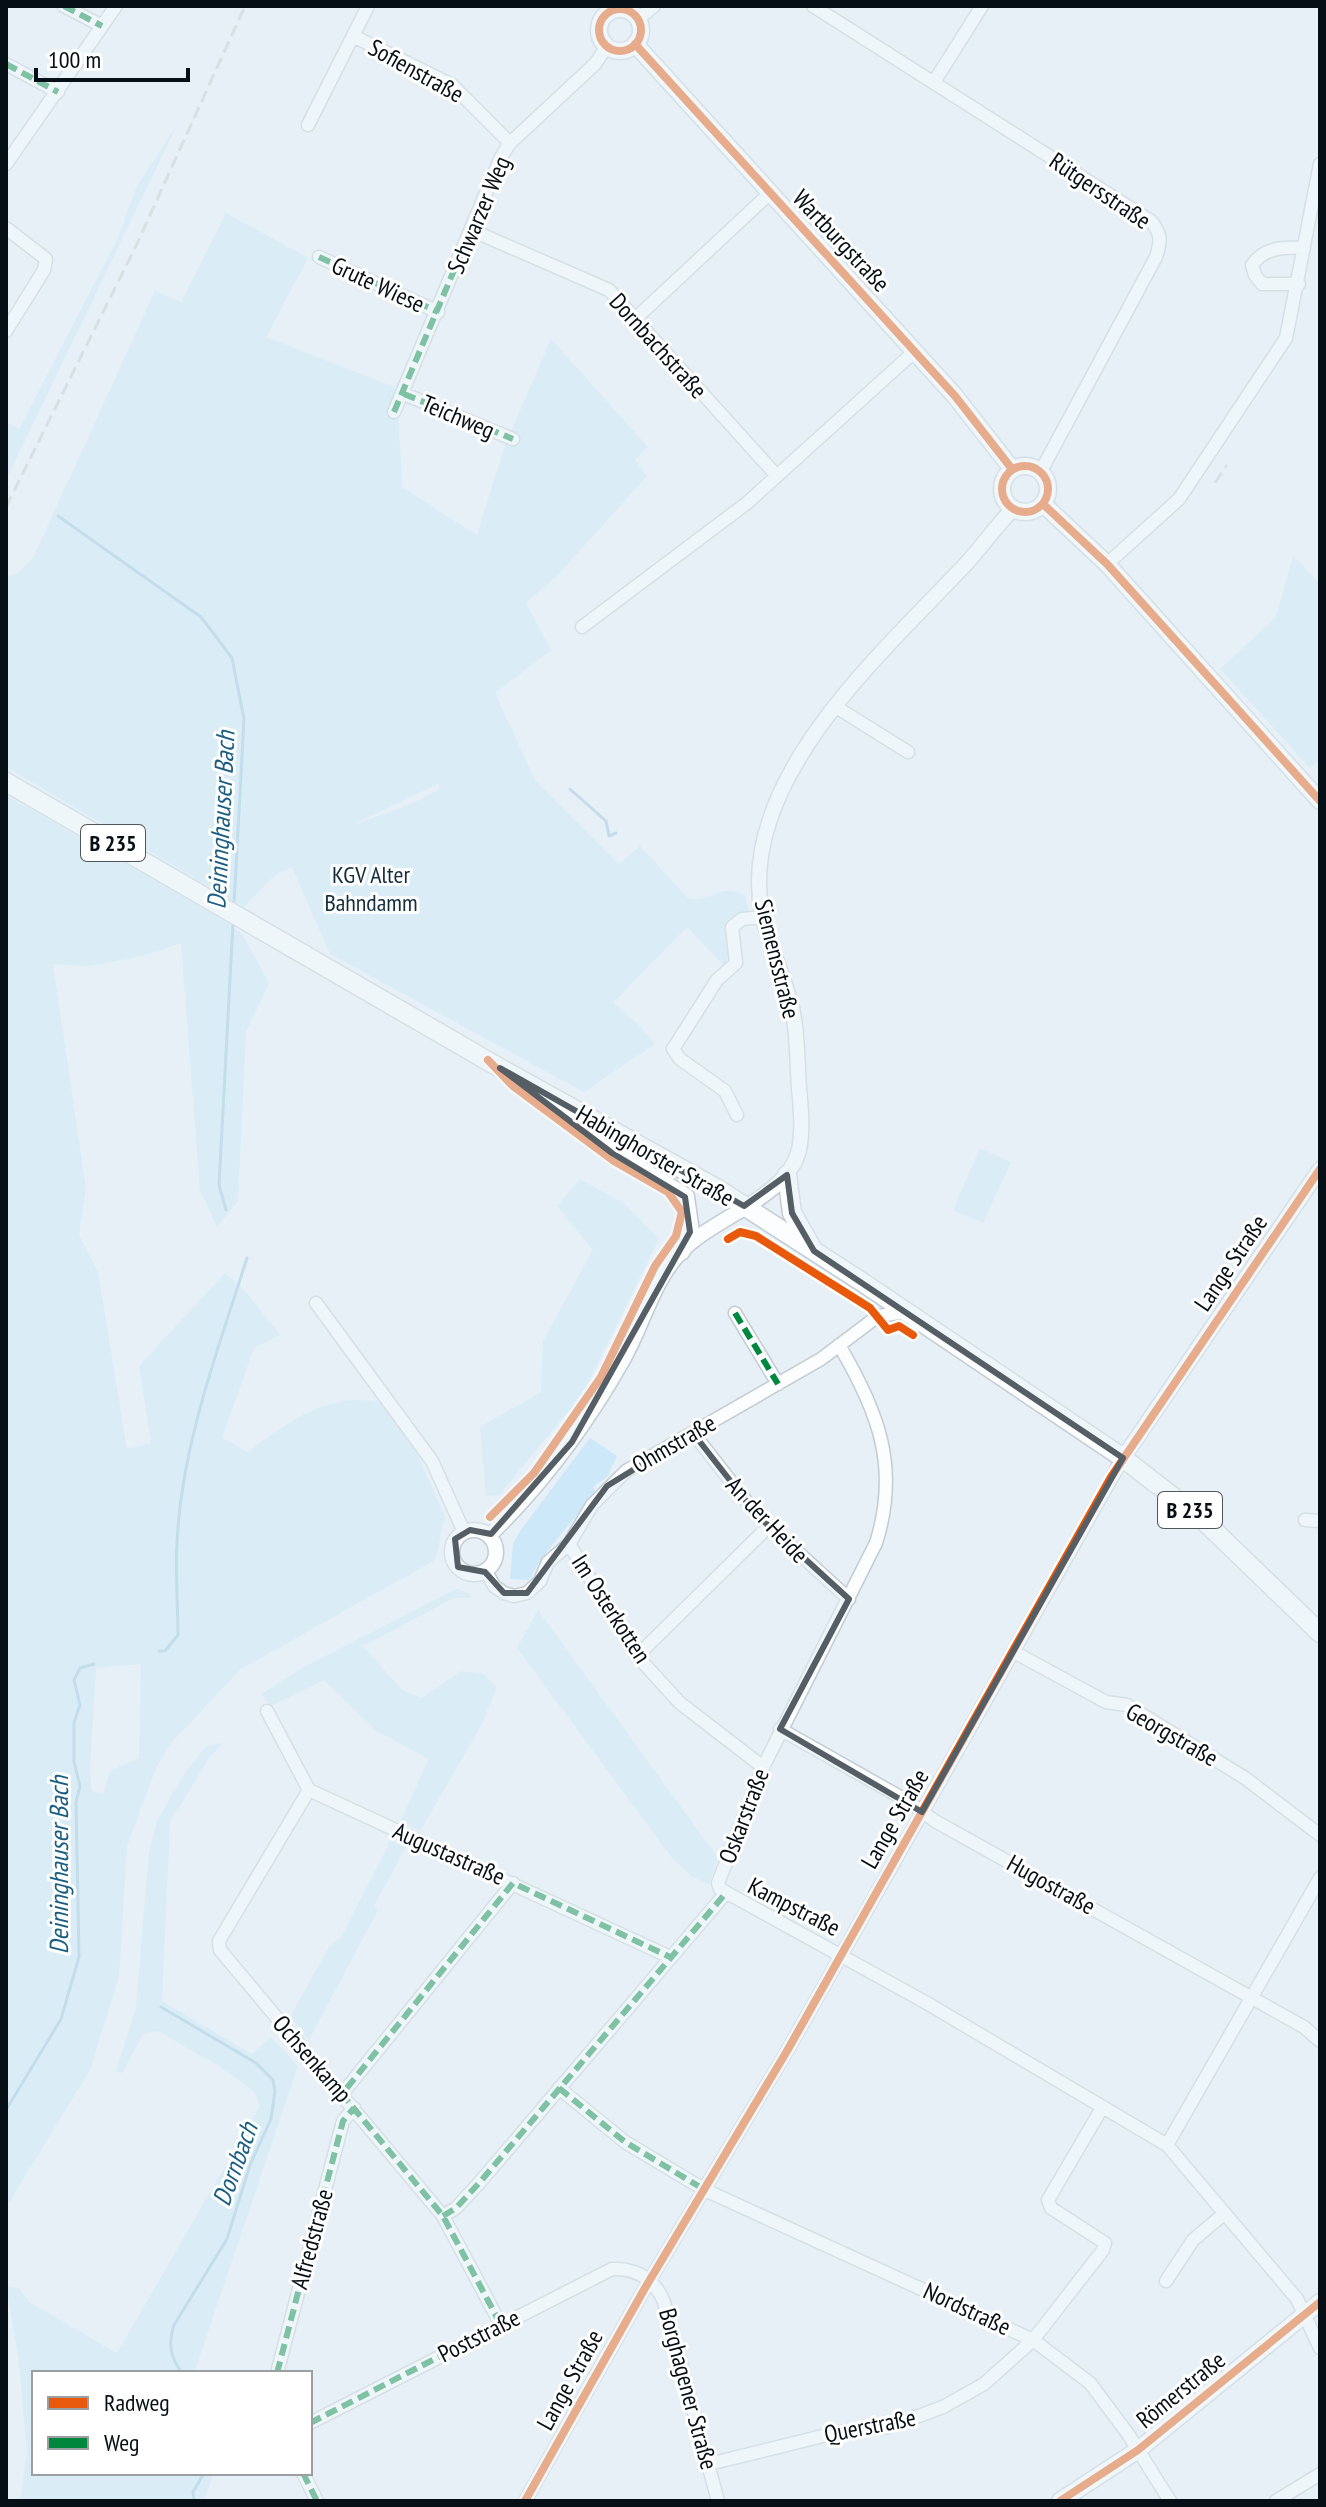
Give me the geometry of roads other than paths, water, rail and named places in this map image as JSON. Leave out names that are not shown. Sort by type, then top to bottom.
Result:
[{"type":"main road","points":[[622,9],[638,19],[641,32],[635,44],[620,51],[607,46],[599,29],[600,11],[622,9]]},
{"type":"main road","name":"Wartburgstraße","points":[[635,44],[987,434],[1012,469]]},
{"type":"main road","points":[[1027,465],[1041,471],[1048,487],[1043,504],[1029,512],[1013,509],[1004,501],[1001,489],[1004,478],[1012,469],[1027,465]]},
{"type":"main road","points":[[1043,504],[1107,564],[1320,801]]},
{"type":"main road","name":"Habinghorster Straße","points":[[6,782],[744,1206],[1123,1458]]},
{"type":"main road","points":[[500,1068],[612,1153],[685,1197],[690,1232],[681,1251]]},
{"type":"main road","points":[[787,1175],[792,1213],[814,1251]]},
{"type":"main road","name":"B 235","points":[[1123,1458],[1203,1520],[1320,1633]]},
{"type":"main road","name":"Römerstraße","points":[[1060,2501],[1138,2450],[1320,2302]]},
{"type":"street","points":[[64,6],[102,26]]},
{"type":"street","points":[[6,164],[116,6]]},
{"type":"street","points":[[308,125],[368,6]]},
{"type":"street","points":[[638,19],[654,6]]},
{"type":"street","name":"Rütgersstraße","points":[[813,6],[1151,221],[1162,240],[1041,471]]},
{"type":"street","points":[[934,82],[982,6]]},
{"type":"street","name":"Sofienstraße","points":[[353,36],[452,85],[510,143]]},
{"type":"street","name":"Schwarzer Weg","points":[[394,412],[501,157],[510,143],[595,64],[607,46]]},
{"type":"street","points":[[6,64],[58,92]]},
{"type":"street","points":[[1107,564],[1179,499],[1286,338],[1299,284],[1320,164]]},
{"type":"street","points":[[635,319],[769,194]]},
{"type":"street","points":[[6,228],[46,259],[44,270],[6,331]]},
{"type":"street","name":"Dornbachstraße","points":[[471,230],[609,290],[777,476]]},
{"type":"street","points":[[1299,284],[1262,284],[1252,265],[1259,255],[1273,249],[1304,248]]},
{"type":"street","name":"Grute Wiese","points":[[319,257],[438,312]]},
{"type":"street","points":[[582,627],[694,546],[914,352]]},
{"type":"street","name":"Teichweg","points":[[404,394],[513,439]]},
{"type":"street","name":"Siemensstraße","points":[[787,1175],[799,1148],[800,1133],[796,1031],[787,990],[763,917],[759,874],[763,841],[775,804],[802,753],[836,707],[1013,509]]},
{"type":"street","points":[[836,707],[908,752]]},
{"type":"street","points":[[737,1115],[725,1091],[680,1059],[673,1049],[717,980],[736,963],[732,927],[742,919],[763,917]]},
{"type":"street","name":"Lange Straße","points":[[525,2501],[1123,1458],[1320,1169]]},
{"type":"street","points":[[489,1536],[523,1504],[572,1442],[624,1358],[660,1282],[681,1251],[787,1175]]},
{"type":"street","points":[[316,1303],[432,1461],[464,1532]]},
{"type":"street","name":"Ohmstraße","points":[[486,1571],[494,1586],[504,1593],[514,1596],[527,1593],[540,1581],[548,1562],[569,1544],[607,1486],[778,1384],[878,1316],[906,1312]]},
{"type":"street","points":[[735,1313],[778,1384]]},
{"type":"street","name":"Oskarstraße","points":[[443,2216],[456,2208],[480,2182],[725,1894],[718,1883],[763,1767],[876,1543],[886,1512],[888,1462],[867,1393],[839,1345]]},
{"type":"street","name":"An der Heide","points":[[693,1433],[769,1526],[847,1597]]},
{"type":"street","points":[[1305,1520],[1320,1521]]},
{"type":"street","points":[[637,1656],[769,1526]]},
{"type":"street","points":[[477,1530],[489,1536],[496,1554],[486,1571],[468,1573],[454,1562],[453,1545],[464,1532],[477,1530]]},
{"type":"street","name":"Im Osterkotten","points":[[569,1544],[637,1656],[680,1703],[763,1767]]},
{"type":"street","name":"Georgstraße","points":[[1014,1652],[1106,1702],[1127,1705],[1245,1778],[1320,1835]]},
{"type":"street","points":[[267,1711],[309,1790]]},
{"type":"street","name":"Hugostraße","points":[[780,1729],[1304,2027],[1320,2041]]},
{"type":"street","name":"Augustastraße","points":[[309,1790],[670,1957]]},
{"type":"street","name":"Ochsenkamp","points":[[309,1790],[219,1941],[220,1950],[443,2216],[501,2325]]},
{"type":"street","points":[[1167,2145],[1320,1878]]},
{"type":"street","points":[[342,2094],[513,1883]]},
{"type":"street","name":"Kampstraße","points":[[725,1894],[840,1953],[1167,2145],[1297,2299],[1320,2348]]},
{"type":"street","name":"Nordstraße","points":[[559,2088],[625,2142],[705,2190],[1033,2340],[1090,2383],[1170,2501]]},
{"type":"street","name":"Alfredstraße","points":[[278,2371],[343,2121],[354,2108]]},
{"type":"street","name":"Querstraße","points":[[709,2464],[839,2432],[889,2427],[916,2419],[984,2384],[1033,2340],[1091,2269],[1105,2243],[1048,2204],[1102,2108]]},
{"type":"street","points":[[1166,2281],[1193,2240],[1225,2213]]},
{"type":"street","name":"Poststraße","points":[[312,2422],[612,2269],[638,2273],[651,2280]]},
{"type":"street","name":"Borghagener Straße","points":[[651,2280],[664,2302],[718,2501]]},
{"type":"street","points":[[1276,2501],[1320,2474]]},
{"type":"street","points":[[304,2475],[317,2501]]},
{"type":"waterway","name":"Deininghauser Bach","points":[[58,516],[201,617],[232,658],[244,719],[234,904]]},
{"type":"waterway","points":[[570,789],[606,821],[609,836],[616,833]]},
{"type":"waterway","name":"Deininghauser Bach","points":[[226,1210],[219,1185],[233,923]]},
{"type":"waterway","name":"Deininghauser Bach","points":[[159,1651],[165,1651],[178,1635],[176,1554],[186,1470],[213,1363],[247,1258]]},
{"type":"waterway","name":"Deininghauser Bach","points":[[6,2110],[61,2019],[79,1957],[76,1802],[80,1786],[74,1762],[74,1722],[80,1705],[74,1680],[80,1668],[94,1664]]},
{"type":"waterway","name":"Dornbach","points":[[161,2007],[256,2063],[273,2080],[275,2091],[271,2119],[250,2165],[227,2239],[174,2325],[171,2350],[181,2371]]},
{"type":"waterway","name":"Dornbach","points":[[194,2501],[193,2492],[203,2475]]},
{"type":"railway","points":[[6,507],[135,248],[245,6]]},
{"type":"railway","points":[[1215,483],[1227,465]]},
{"type":"park label","name":"KGV Alter Bahndamm","points":[[371,889]]}]
